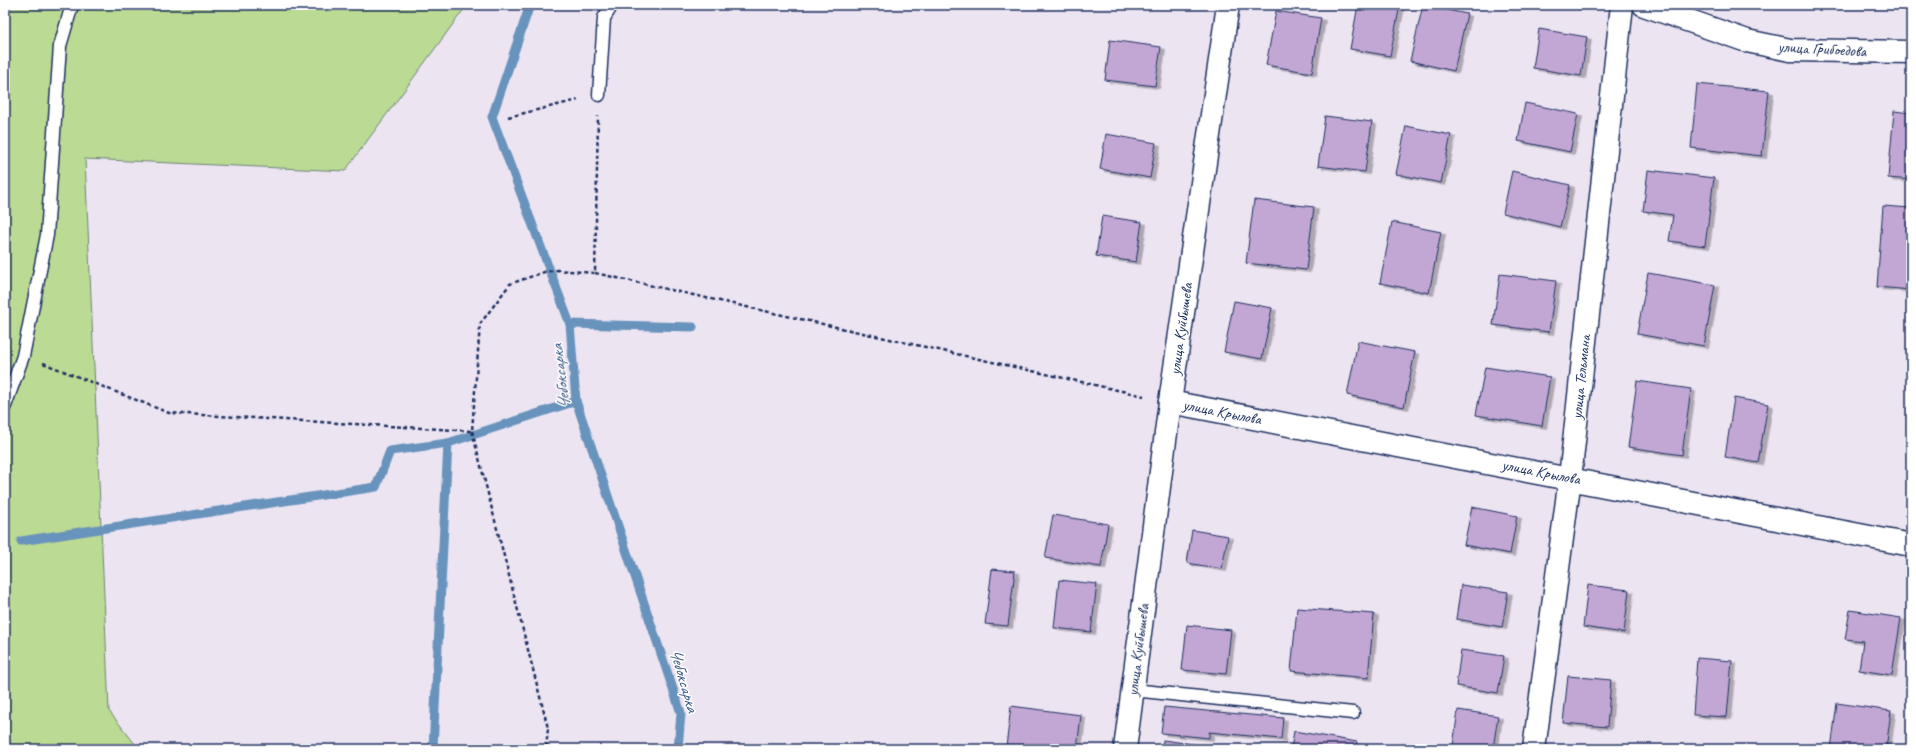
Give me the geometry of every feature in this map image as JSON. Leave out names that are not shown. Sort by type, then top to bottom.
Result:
[{"type":"street","name":"улица Куйбышева","points":[[1125,749],[1170,402],[1228,5]]},
{"type":"street","name":"улица Тельмана","points":[[1534,749],[1570,478],[1622,5]]},
{"type":"street","name":"улица Грибоедова","points":[[1644,5],[1747,41],[1790,50],[1911,52]]},
{"type":"street","name":"улица Крылова","points":[[1170,402],[1911,545]]},
{"type":"lane","points":[[5,406],[23,356],[46,235],[60,46],[72,5]]},
{"type":"lane","points":[[599,95],[604,18],[612,5]]},
{"type":"lane","points":[[1133,690],[1353,713]]},
{"type":"path","points":[[508,117],[599,95],[595,273]]},
{"type":"path","points":[[546,749],[548,728],[472,431],[480,324],[510,284],[544,272],[557,270],[595,273],[1170,402]]},
{"type":"path","points":[[23,356],[169,413],[472,431]]},
{"type":"green space","points":[[5,5],[467,5],[345,171],[85,159],[109,711],[139,749],[5,749]]},
{"type":"building","points":[[1358,5],[1400,5],[1390,56],[1350,49]]},
{"type":"building","points":[[1423,5],[1467,14],[1454,71],[1410,61]]},
{"type":"building","points":[[1276,11],[1321,18],[1312,73],[1266,65]]},
{"type":"building","points":[[1539,29],[1587,37],[1581,76],[1533,68]]},
{"type":"building","points":[[1110,40],[1161,47],[1155,86],[1105,80]]},
{"type":"building","points":[[1697,84],[1769,91],[1762,156],[1691,148]]},
{"type":"building","points":[[1525,103],[1578,114],[1570,152],[1518,141]]},
{"type":"building","points":[[1894,111],[1911,113],[1911,180],[1888,178]]},
{"type":"building","points":[[1325,116],[1372,122],[1365,172],[1318,166]]},
{"type":"building","points":[[1406,126],[1451,135],[1441,183],[1396,174]]},
{"type":"building","points":[[1106,134],[1156,143],[1150,178],[1100,169]]},
{"type":"building","points":[[1648,170],[1714,178],[1705,246],[1669,241],[1673,215],[1643,211]]},
{"type":"building","points":[[1512,171],[1570,185],[1560,227],[1503,213]]},
{"type":"building","points":[[1254,200],[1314,207],[1306,270],[1246,263]]},
{"type":"building","points":[[1883,206],[1911,208],[1911,290],[1877,287]]},
{"type":"building","points":[[1102,216],[1142,222],[1136,262],[1096,256]]},
{"type":"building","points":[[1392,222],[1441,232],[1429,293],[1380,283]]},
{"type":"building","points":[[1648,273],[1715,285],[1704,346],[1637,334]]},
{"type":"building","points":[[1500,274],[1556,281],[1549,332],[1493,325]]},
{"type":"building","points":[[1234,301],[1272,308],[1262,359],[1224,352]]},
{"type":"building","points":[[1358,341],[1415,352],[1404,407],[1347,395]]},
{"type":"building","points":[[1485,367],[1550,377],[1542,426],[1476,415]]},
{"type":"building","points":[[1637,381],[1691,389],[1682,455],[1628,447]]},
{"type":"building","points":[[1734,398],[1768,404],[1758,463],[1725,457]]},
{"type":"building","points":[[1472,507],[1517,516],[1510,554],[1464,545]]},
{"type":"building","points":[[1053,515],[1108,524],[1101,567],[1045,558]]},
{"type":"building","points":[[1192,530],[1228,536],[1222,569],[1187,563]]},
{"type":"building","points":[[992,569],[1015,571],[1008,626],[985,624]]},
{"type":"building","points":[[1059,580],[1097,584],[1091,632],[1054,628]]},
{"type":"building","points":[[1461,585],[1508,592],[1502,627],[1456,619]]},
{"type":"building","points":[[1588,585],[1629,590],[1624,633],[1583,627]]},
{"type":"building","points":[[1297,608],[1374,614],[1368,678],[1291,671]]},
{"type":"building","points":[[1850,610],[1901,618],[1892,675],[1859,670],[1863,641],[1845,639]]},
{"type":"building","points":[[1187,625],[1231,630],[1226,674],[1182,670]]},
{"type":"building","points":[[1461,650],[1504,656],[1498,693],[1456,686]]},
{"type":"building","points":[[1697,658],[1732,661],[1727,717],[1693,715]]},
{"type":"building","points":[[1568,676],[1611,680],[1607,727],[1563,723]]},
{"type":"building","points":[[1837,703],[1891,711],[1886,749],[1831,749]]},
{"type":"building","points":[[1011,706],[1081,715],[1077,749],[1022,749],[1006,747]]},
{"type":"building","points":[[1164,707],[1283,718],[1281,739],[1209,732],[1209,738],[1161,733]]},
{"type":"building","points":[[1458,710],[1498,716],[1493,749],[1476,749],[1453,746]]},
{"type":"building","points":[[1294,731],[1357,742],[1356,749],[1291,749]]},
{"type":"building","points":[[1163,740],[1208,746],[1208,749],[1162,749]]},
{"type":"waterway","name":"Чебоксарка","points":[[530,5],[492,117],[570,324],[576,401],[681,713],[678,749]]},
{"type":"waterway","points":[[570,324],[693,327]]},
{"type":"waterway","points":[[433,749],[448,443],[576,401]]},
{"type":"waterway","points":[[21,541],[376,487],[390,451],[448,443]]}]
